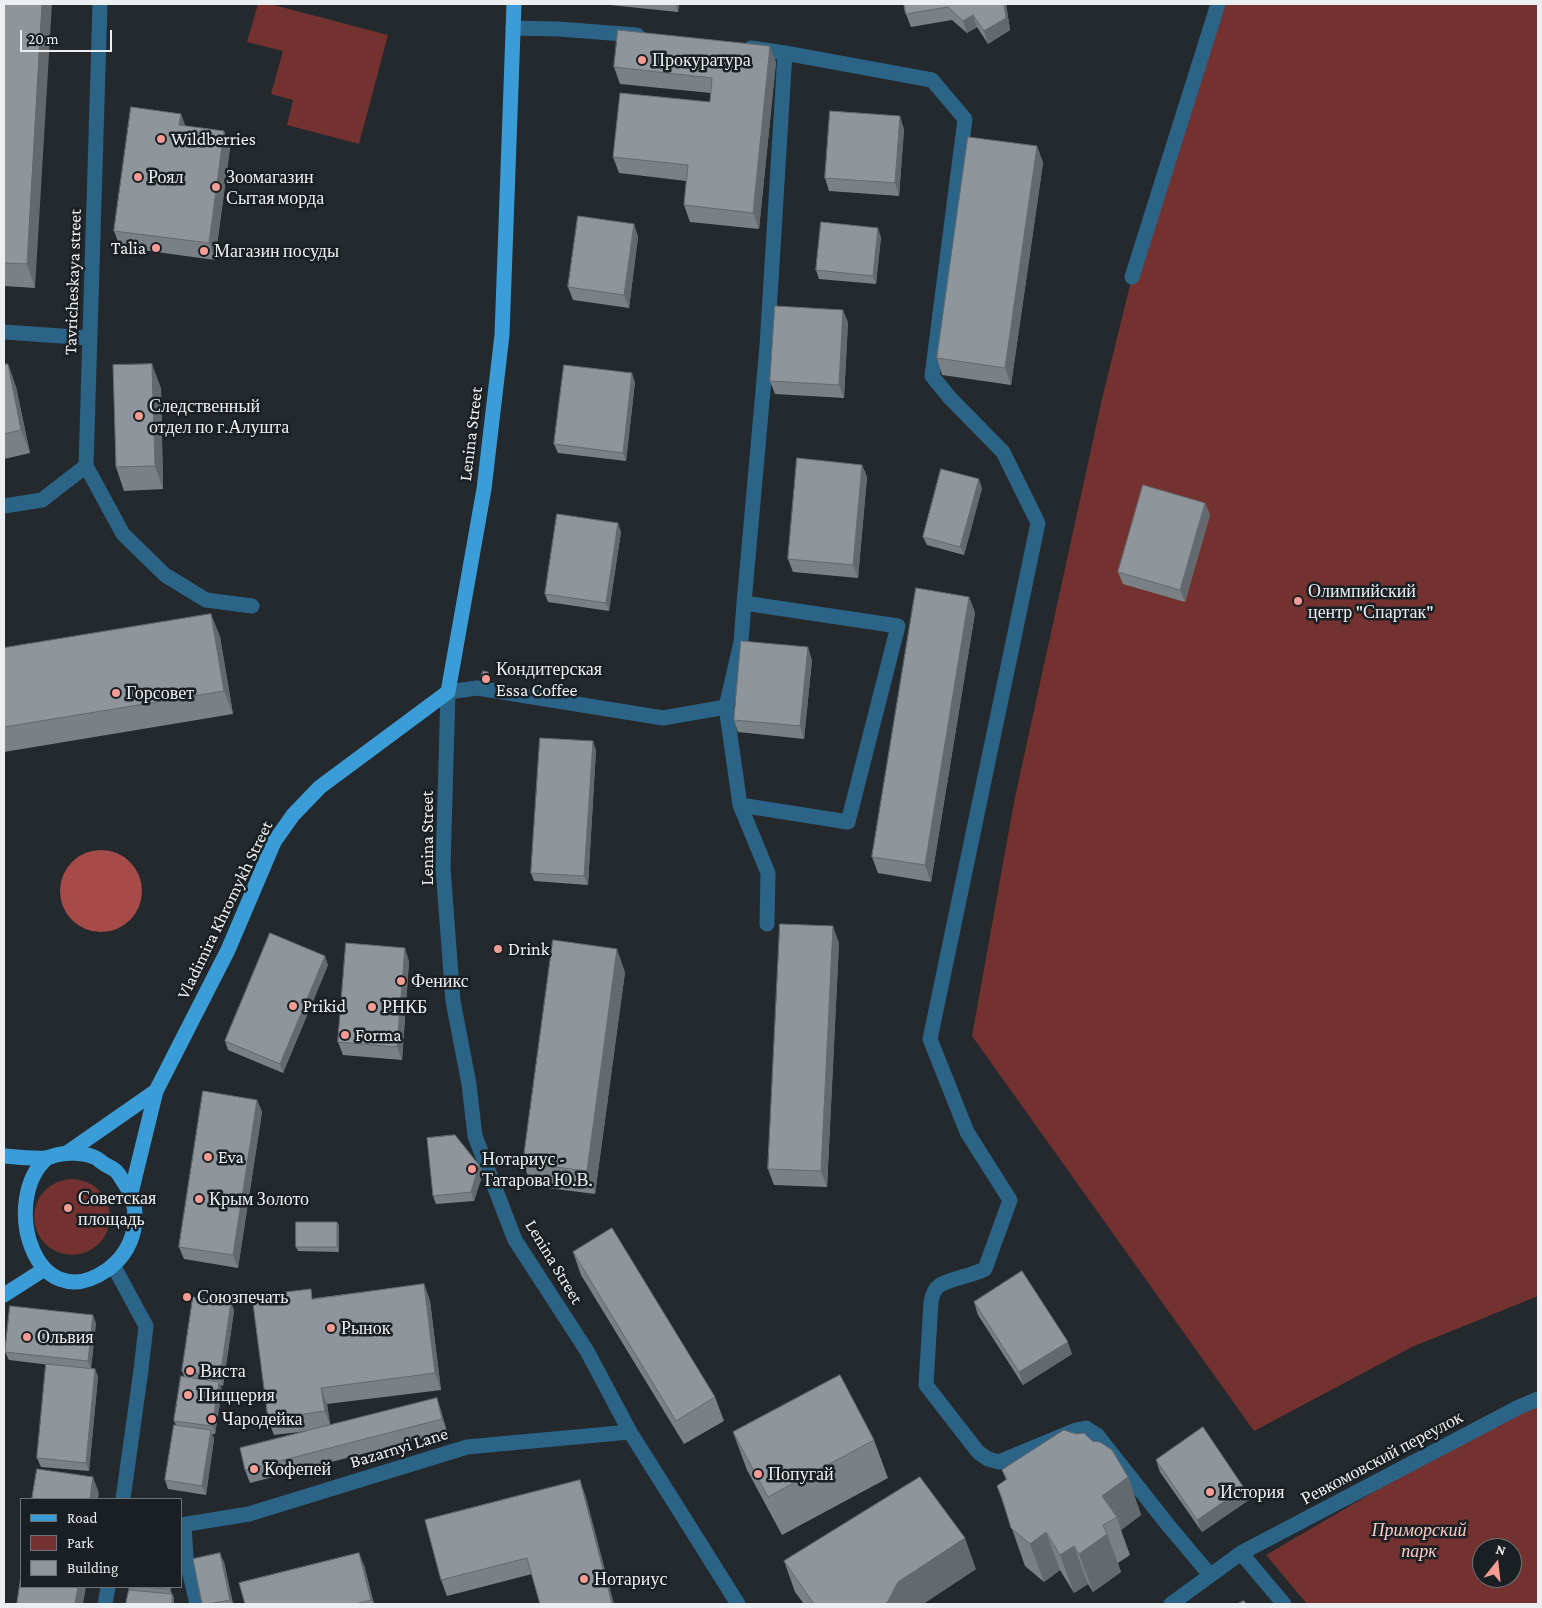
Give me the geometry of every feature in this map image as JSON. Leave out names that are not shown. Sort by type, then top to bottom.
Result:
[{"type":"main road","name":"Lenina Street","points":[[448,692],[484,489],[502,335],[514,4]]},
{"type":"main road","name":"Vladimira Khromykh Street","points":[[156,1091],[228,950],[274,842],[293,815],[320,787],[448,692]]},
{"type":"main road","points":[[12,1194],[23,1176],[38,1162],[67,1153],[156,1091]]},
{"type":"main road","points":[[131,1193],[156,1091]]},
{"type":"main road","points":[[16,1249],[30,1265],[40,1272],[65,1281],[78,1280],[103,1273],[122,1256],[130,1244],[134,1232],[135,1212],[131,1193],[116,1171],[94,1157],[67,1153]]},
{"type":"main road","points":[[4,1156],[47,1158]]},
{"type":"main road","points":[[4,1295],[40,1272]]},
{"type":"street","name":"Tavricheskaya street","points":[[86,466],[100,4]]},
{"type":"street","points":[[1132,277],[1218,4]]},
{"type":"street","points":[[513,28],[648,36]]},
{"type":"street","points":[[733,46],[785,53],[932,80],[964,119],[932,376],[950,398],[1003,452],[1038,523],[930,1039],[968,1132],[1010,1200],[985,1268],[974,1274],[939,1286],[933,1292],[926,1385],[978,1452],[988,1459],[999,1462],[1076,1430],[1086,1428],[1097,1435],[1210,1575]]},
{"type":"street","points":[[767,924],[768,873],[740,805],[726,707],[741,642],[767,346],[785,53]]},
{"type":"street","points":[[4,332],[90,338]]},
{"type":"street","points":[[4,506],[42,500],[86,466],[123,534],[165,575],[206,600],[252,606]]},
{"type":"street","points":[[740,805],[848,822],[898,626],[744,603]]},
{"type":"street","points":[[448,692],[477,688],[663,718],[726,707]]},
{"type":"street","name":"Lenina Street","points":[[448,692],[443,868],[453,1001],[469,1084],[475,1136],[516,1240],[587,1351],[630,1432],[738,1604]]},
{"type":"street","points":[[113,1265],[146,1326],[123,1498]]},
{"type":"street","name":"Ревкомовский переулок","points":[[1172,1604],[1241,1553],[1519,1407],[1538,1399]]},
{"type":"street","name":"Bazarnyi Lane","points":[[182,1525],[249,1514],[467,1447],[630,1432]]},
{"type":"street","points":[[182,1525],[186,1557],[197,1604]]},
{"type":"street","points":[[1241,1553],[1284,1604]]},
{"type":"street","points":[[105,1604],[108,1588]]},
{"type":"green space","points":[[258,4],[270,4],[388,35],[359,144],[287,125],[293,100],[271,94],[283,51],[247,42]]},
{"type":"green space","name":"Олимпийский центр \"Спартак\"","points":[[1218,4],[1538,4],[1538,1296],[1412,1347],[1254,1431],[972,1036],[1014,802],[1102,399],[1132,277]]},
{"type":"green space","points":[[65,1179],[79,1179],[93,1185],[104,1196],[110,1210],[107,1232],[99,1244],[79,1255],[65,1255],[51,1249],[40,1238],[34,1224],[34,1210],[40,1196],[51,1185]]},
{"type":"green space","name":"Приморский парк","points":[[1538,1400],[1538,1604],[1307,1604],[1266,1555],[1519,1407]]},
{"type":"shaded area","points":[[93,850],[109,850],[124,857],[135,868],[142,883],[139,907],[130,920],[109,932],[93,932],[78,925],[67,914],[60,899],[60,883],[67,868],[78,857]]},
{"type":"building","points":[[4,4],[42,4],[27,264],[4,263]]},
{"type":"building","points":[[904,4],[1004,4],[1006,18],[984,31],[973,15],[963,21],[948,7],[906,14]]},
{"type":"building","points":[[618,30],[770,46],[753,213],[684,205],[688,165],[613,157],[620,93],[710,102],[712,78],[614,67]]},
{"type":"building","points":[[131,107],[181,114],[179,125],[224,131],[209,243],[114,231]]},
{"type":"building","points":[[830,111],[900,116],[895,183],[825,178]]},
{"type":"building","points":[[968,137],[1037,146],[1005,368],[937,358]]},
{"type":"building","points":[[578,216],[634,224],[624,295],[568,287]]},
{"type":"building","points":[[821,222],[878,228],[873,276],[816,270]]},
{"type":"building","points":[[775,306],[843,310],[839,385],[770,381]]},
{"type":"building","points":[[4,364],[8,364],[21,430],[4,434]]},
{"type":"building","points":[[152,364],[155,466],[116,467],[113,365]]},
{"type":"building","points":[[564,365],[632,373],[623,453],[554,444]]},
{"type":"building","points":[[797,458],[862,465],[853,565],[788,559]]},
{"type":"building","points":[[941,469],[979,479],[960,547],[923,537]]},
{"type":"building","points":[[1143,485],[1205,503],[1180,590],[1118,572]]},
{"type":"building","points":[[557,514],[618,523],[606,603],[545,594]]},
{"type":"building","points":[[916,588],[969,597],[925,865],[872,857]]},
{"type":"building","name":"Горсовет","points":[[211,614],[224,691],[4,727],[4,648]]},
{"type":"building","points":[[741,641],[808,647],[800,726],[734,720]]},
{"type":"building","points":[[483,671],[488,672],[487,678],[481,678]]},
{"type":"building","points":[[540,738],[593,741],[584,876],[531,873]]},
{"type":"building","points":[[780,924],[833,926],[821,1171],[768,1169]]},
{"type":"building","points":[[270,933],[325,956],[280,1064],[225,1041]]},
{"type":"building","points":[[553,940],[617,949],[587,1171],[523,1163]]},
{"type":"building","points":[[346,943],[405,948],[397,1047],[338,1042]]},
{"type":"building","points":[[203,1091],[257,1100],[233,1255],[179,1247]]},
{"type":"building","points":[[455,1135],[479,1165],[471,1192],[433,1196],[427,1138]]},
{"type":"building","points":[[296,1222],[337,1222],[337,1247],[296,1247]]},
{"type":"building","points":[[612,1228],[715,1397],[676,1421],[573,1252]]},
{"type":"building","points":[[1022,1271],[1068,1342],[1019,1372],[974,1302]]},
{"type":"building","points":[[424,1284],[435,1373],[321,1388],[325,1411],[268,1419],[252,1296],[311,1289],[312,1299]]},
{"type":"building","points":[[193,1297],[231,1302],[220,1377],[182,1371]]},
{"type":"building","points":[[10,1306],[93,1315],[88,1361],[5,1352]]},
{"type":"building","points":[[46,1364],[95,1369],[86,1463],[37,1458]]},
{"type":"building","points":[[840,1375],[874,1440],[768,1497],[733,1432]]},
{"type":"building","points":[[181,1376],[219,1382],[212,1426],[174,1421]]},
{"type":"building","points":[[437,1398],[442,1419],[245,1470],[240,1448]]},
{"type":"building","points":[[174,1425],[211,1430],[202,1486],[165,1480]]},
{"type":"building","points":[[1203,1427],[1244,1488],[1197,1520],[1156,1460]]},
{"type":"building","points":[[1064,1430],[1076,1434],[1084,1433],[1092,1441],[1100,1442],[1112,1450],[1128,1477],[1102,1496],[1117,1517],[1103,1525],[1107,1534],[1079,1554],[1074,1546],[1060,1555],[1046,1532],[1030,1544],[1011,1528],[997,1486],[1007,1479],[1002,1470]]},
{"type":"building","points":[[37,1469],[93,1477],[90,1498],[32,1498]]},
{"type":"building","points":[[920,1477],[965,1538],[898,1582],[887,1603],[814,1604],[784,1561]]},
{"type":"building","points":[[580,1480],[612,1604],[540,1604],[527,1558],[441,1580],[425,1520]]},
{"type":"building","points":[[220,1553],[230,1600],[202,1604],[193,1559]]},
{"type":"building","points":[[359,1553],[371,1600],[355,1604],[245,1604],[239,1583]]},
{"type":"building","points":[[20,1583],[20,1588],[78,1588],[75,1604],[17,1604]]},
{"type":"building","points":[[129,1590],[172,1594],[172,1604],[126,1604]]},
{"type":"place","name":"Прокуратура","points":[[642,60]]},
{"type":"place","name":"Wildberries","points":[[161,139]]},
{"type":"place","name":"Роял","points":[[138,177]]},
{"type":"place","name":"Зоомагазин Сытая морда","points":[[216,187]]},
{"type":"place","name":"Talia","points":[[156,248]]},
{"type":"place","name":"Магазин посуды","points":[[204,251]]},
{"type":"place","name":"Следственный отдел по г.Алушта","points":[[139,416]]},
{"type":"place","name":"Олимпийский центр \"Спартак\"","points":[[1298,601]]},
{"type":"place","name":"Кондитерская Essa Coffee","points":[[486,679]]},
{"type":"place","name":"Горсовет","points":[[116,693]]},
{"type":"place","name":"Drink","points":[[498,949]]},
{"type":"place","name":"Феникс","points":[[401,981]]},
{"type":"place","name":"Prikid","points":[[293,1006]]},
{"type":"place","name":"РНКБ","points":[[372,1007]]},
{"type":"place","name":"Forma","points":[[345,1035]]},
{"type":"place","name":"Eva","points":[[208,1157]]},
{"type":"place","name":"Нотариус - Татарова Ю.В.","points":[[472,1169]]},
{"type":"place","name":"Крым Золото","points":[[199,1199]]},
{"type":"place","name":"Советская площадь","points":[[68,1208]]},
{"type":"place","name":"Союзпечать","points":[[187,1297]]},
{"type":"place","name":"Рынок","points":[[331,1328]]},
{"type":"place","name":"Ольвия","points":[[27,1337]]},
{"type":"place","name":"Виста","points":[[190,1371]]},
{"type":"place","name":"Пиццерия","points":[[188,1395]]},
{"type":"place","name":"Чародейка","points":[[212,1419]]},
{"type":"place","name":"Кофепей","points":[[254,1469]]},
{"type":"place","name":"Попугай","points":[[758,1474]]},
{"type":"place","name":"История","points":[[1210,1492]]},
{"type":"place","name":"Нотариус","points":[[584,1579]]}]
